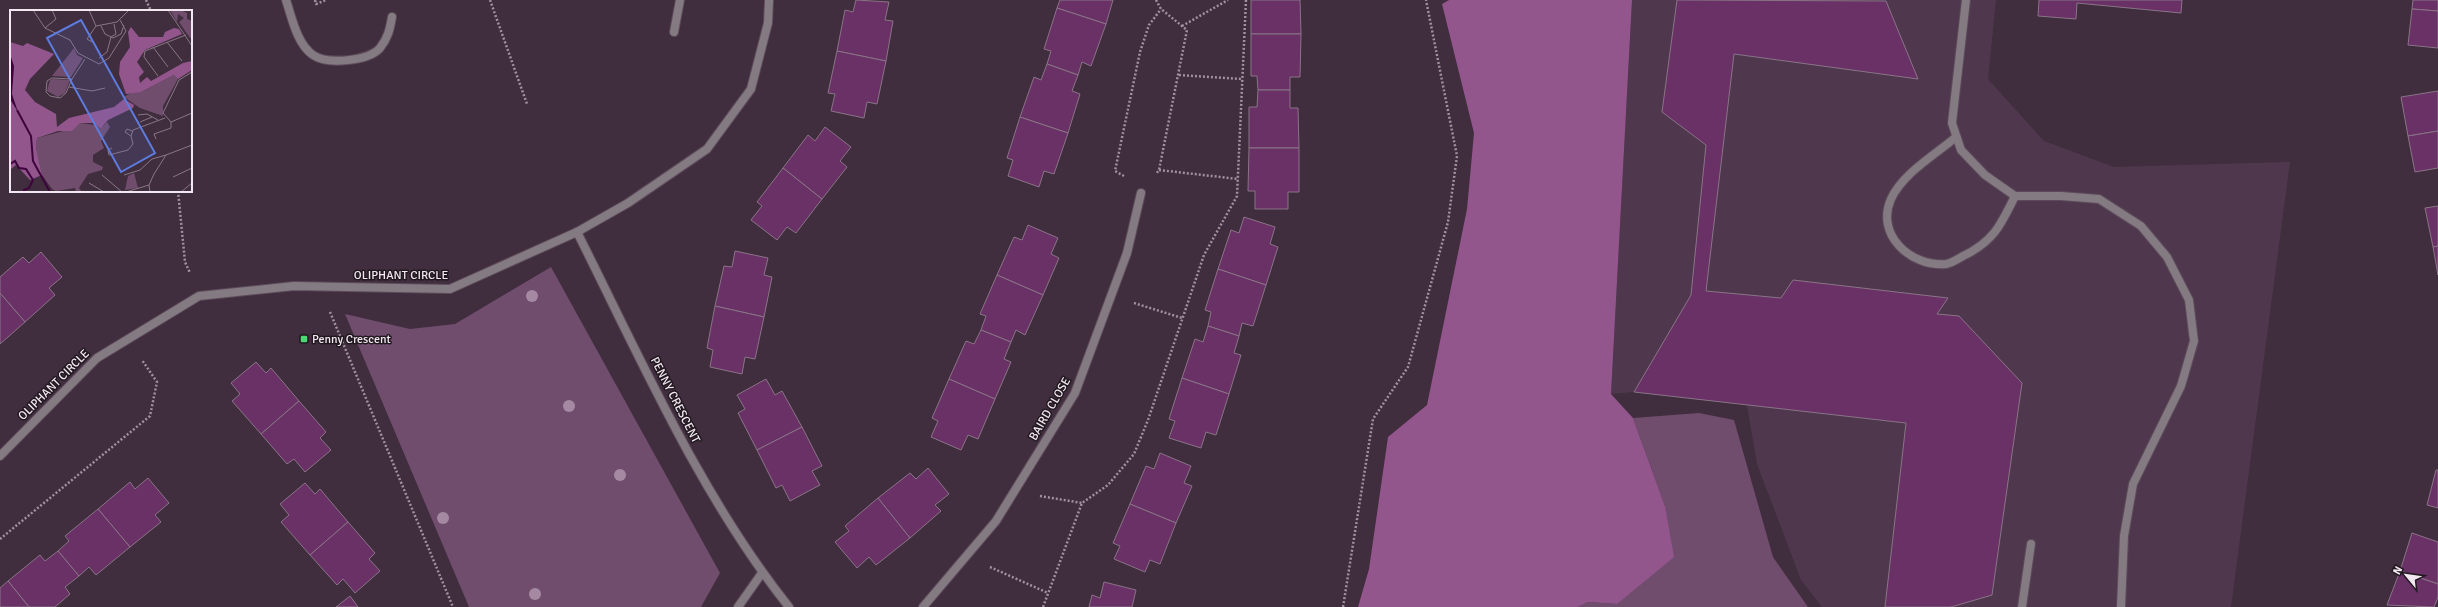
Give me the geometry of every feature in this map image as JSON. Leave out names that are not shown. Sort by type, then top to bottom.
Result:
[{"type":"street","points":[[286,0],[304,45],[313,55],[325,60],[338,62],[379,49],[390,34],[392,17]]},
{"type":"street","points":[[674,32],[680,0]]},
{"type":"street","name":"OLIPHANT CIRCLE","points":[[0,456],[97,358],[199,296],[294,286],[450,289],[577,232],[628,203],[707,149],[751,89],[768,23],[769,0]]},
{"type":"street","points":[[1966,0],[1952,123],[1961,150],[1985,175],[2015,196],[2061,196],[2099,199],[2141,226],[2167,257],[2189,300],[2194,341],[2181,386],[2133,484],[2124,536],[2121,607]]},
{"type":"street","points":[[1956,137],[1904,179],[1891,199],[1885,216],[1891,238],[1906,253],[1927,262],[1947,264],[1980,248],[2000,228],[2015,196]]},
{"type":"street","name":"BAIRD CLOSE","points":[[923,607],[996,521],[1075,392],[1127,253],[1141,193]]},
{"type":"street","name":"PENNY CRESCENT","points":[[577,232],[683,443],[762,573],[789,607]]},
{"type":"street","points":[[2022,607],[2031,544]]},
{"type":"street","points":[[738,607],[762,573]]},
{"type":"path","points":[[146,0],[150,10]]},
{"type":"path","points":[[315,0],[316,4],[326,0]]},
{"type":"path","points":[[490,0],[527,104]]},
{"type":"path","points":[[1156,0],[1161,9],[1187,30],[1159,170],[1141,193],[1127,177],[1115,171],[1140,52],[1148,25],[1161,9]]},
{"type":"path","points":[[1182,26],[1228,0]]},
{"type":"path","points":[[1043,607],[1082,502],[1108,485],[1134,454],[1204,255],[1237,196],[1246,0]]},
{"type":"path","points":[[1343,607],[1373,418],[1408,367],[1448,222],[1456,156],[1426,0]]},
{"type":"path","points":[[1179,75],[1242,79]]},
{"type":"path","points":[[1159,170],[1238,179]]},
{"type":"path","points":[[178,192],[185,262],[199,296]]},
{"type":"path","points":[[319,286],[453,607]]},
{"type":"path","points":[[1111,296],[1182,318]]},
{"type":"path","points":[[0,539],[150,416],[157,382],[128,338]]},
{"type":"path","points":[[1014,492],[1082,502]]},
{"type":"path","points":[[966,556],[1048,593]]},
{"type":"shaded area","points":[[1449,0],[1632,0],[1611,394],[1633,418],[1665,506],[1674,557],[1617,604],[1588,602],[1578,607],[1358,607],[1369,569],[1388,437],[1427,405],[1467,209],[1474,133],[1442,4]]},
{"type":"shaded area","points":[[1632,0],[1996,0],[1988,79],[2044,141],[2114,167],[2290,162],[2231,607],[1822,607],[1801,580],[1757,464],[1747,405],[1634,392],[1611,394]]},
{"type":"shaded area","points":[[551,267],[720,573],[701,607],[469,607],[345,314],[410,329],[455,324]]},
{"type":"shaded area","points":[[1699,413],[1734,420],[1773,557],[1808,607],[1578,607],[1588,602],[1617,604],[1665,506],[1633,418]]},
{"type":"building","points":[[856,0],[889,2],[885,20],[893,21],[886,61],[837,51],[845,10],[853,12]]},
{"type":"building","points":[[1060,0],[1113,0],[1106,24],[1057,8]]},
{"type":"building","points":[[1251,0],[1300,0],[1301,34],[1251,34]]},
{"type":"building","points":[[1677,0],[1886,1],[1918,79],[1734,54],[1706,291],[1781,298],[1793,280],[1948,298],[1937,314],[1959,316],[2022,383],[1992,595],[1951,607],[1885,607],[1906,423],[1634,392],[1691,295],[1706,145],[1662,112]]},
{"type":"building","points":[[2039,0],[2182,0],[2181,13],[2077,3],[2076,19],[2038,16]]},
{"type":"building","points":[[2413,0],[2438,0],[2438,11],[2412,9]]},
{"type":"building","points":[[1057,8],[1106,24],[1091,66],[1082,62],[1078,75],[1047,64],[1051,51],[1044,49]]},
{"type":"building","points":[[2412,9],[2438,11],[2438,48],[2408,45]]},
{"type":"building","points":[[1251,34],[1301,34],[1300,77],[1290,77],[1290,90],[1258,90],[1257,76],[1251,76]]},
{"type":"building","points":[[837,51],[886,61],[877,104],[867,102],[864,118],[831,111],[835,94],[828,93]]},
{"type":"building","points":[[1047,64],[1078,75],[1072,91],[1080,94],[1068,133],[1020,117],[1034,77],[1041,80]]},
{"type":"building","points":[[1258,90],[1290,90],[1290,108],[1298,108],[1299,148],[1249,148],[1249,107],[1257,107]]},
{"type":"building","points":[[2438,91],[2438,131],[2408,136],[2401,97]]},
{"type":"building","points":[[1020,117],[1068,133],[1054,174],[1044,171],[1039,187],[1008,176],[1013,160],[1007,158]]},
{"type":"building","points":[[825,127],[851,147],[840,161],[847,167],[822,199],[783,168],[808,135],[815,141]]},
{"type":"building","points":[[2438,131],[2438,168],[2415,172],[2408,136]]},
{"type":"building","points":[[1249,148],[1299,148],[1299,192],[1288,192],[1288,209],[1255,209],[1255,191],[1248,191]]},
{"type":"building","points":[[783,168],[822,199],[796,233],[787,227],[777,240],[751,220],[762,206],[757,202]]},
{"type":"building","points":[[2438,206],[2438,246],[2433,247],[2425,208]]},
{"type":"building","points":[[1244,217],[1275,227],[1270,244],[1278,247],[1266,285],[1218,269],[1231,230],[1239,233]]},
{"type":"building","points":[[1028,225],[1058,238],[1051,254],[1059,258],[1043,295],[997,275],[1014,237],[1022,240]]},
{"type":"building","points":[[2438,246],[2438,275],[2433,247]]},
{"type":"building","points":[[735,251],[768,258],[764,275],[772,277],[764,317],[715,306],[724,266],[732,267]]},
{"type":"building","points":[[41,252],[62,277],[49,288],[55,295],[25,322],[0,293],[0,277],[23,257],[29,263]]},
{"type":"building","points":[[1218,269],[1266,285],[1253,326],[1242,323],[1239,336],[1208,326],[1211,312],[1205,310]]},
{"type":"building","points":[[997,275],[1043,295],[1025,335],[1016,330],[1011,342],[981,330],[986,316],[980,314]]},
{"type":"building","points":[[0,293],[25,322],[0,344]]},
{"type":"building","points":[[715,306],[764,317],[755,359],[745,357],[742,374],[710,367],[713,350],[707,348]]},
{"type":"building","points":[[1208,326],[1239,336],[1234,353],[1241,355],[1229,394],[1182,378],[1195,339],[1203,342]]},
{"type":"building","points":[[981,330],[1011,342],[1004,359],[1011,362],[995,399],[949,379],[966,341],[974,344]]},
{"type":"building","points":[[256,362],[266,373],[271,368],[299,401],[261,434],[232,401],[240,394],[231,383]]},
{"type":"building","points":[[1182,378],[1229,394],[1216,435],[1206,432],[1201,448],[1169,438],[1175,421],[1169,419]]},
{"type":"building","points":[[766,379],[775,395],[782,391],[802,427],[757,450],[738,413],[745,409],[737,395]]},
{"type":"building","points":[[949,379],[995,399],[978,439],[968,435],[961,450],[931,437],[938,421],[932,418]]},
{"type":"building","points":[[299,401],[326,432],[320,438],[331,450],[305,472],[294,459],[287,464],[261,434]]},
{"type":"building","points":[[802,427],[822,466],[812,471],[820,485],[790,501],[782,485],[776,488],[757,450]]},
{"type":"building","points":[[1160,453],[1191,466],[1184,483],[1192,486],[1176,523],[1130,504],[1146,466],[1154,469]]},
{"type":"building","points":[[928,468],[949,494],[935,505],[941,511],[910,538],[878,498],[910,473],[916,479]]},
{"type":"building","points":[[2436,470],[2438,470],[2438,508],[2427,505]]},
{"type":"building","points":[[148,478],[169,503],[155,515],[161,522],[130,547],[98,509],[130,482],[135,489]]},
{"type":"building","points":[[305,483],[315,494],[320,489],[348,522],[310,555],[281,522],[289,515],[280,504]]},
{"type":"building","points":[[878,498],[910,538],[876,565],[869,557],[857,568],[835,542],[849,531],[845,526]]},
{"type":"building","points":[[1130,504],[1176,523],[1160,564],[1150,560],[1145,572],[1114,559],[1120,546],[1113,543]]},
{"type":"building","points":[[98,509],[130,547],[96,575],[89,567],[79,576],[58,551],[69,541],[65,536]]},
{"type":"building","points":[[348,522],[375,553],[369,559],[380,571],[355,593],[343,579],[337,585],[310,555]]},
{"type":"building","points":[[2412,533],[2438,542],[2438,584],[2400,571]]},
{"type":"building","points":[[58,551],[79,576],[65,587],[70,594],[55,607],[29,607],[8,581],[40,555],[45,561]]},
{"type":"building","points":[[2400,571],[2438,584],[2438,597],[2434,607],[2387,605]]},
{"type":"building","points":[[8,581],[29,607],[0,607],[0,588]]},
{"type":"building","points":[[1104,582],[1136,590],[1132,607],[1089,607],[1092,595],[1100,598]]},
{"type":"building","points":[[350,596],[358,607],[336,607]]},
{"type":"place","name":"Penny Crescent","points":[[304,339]]}]
